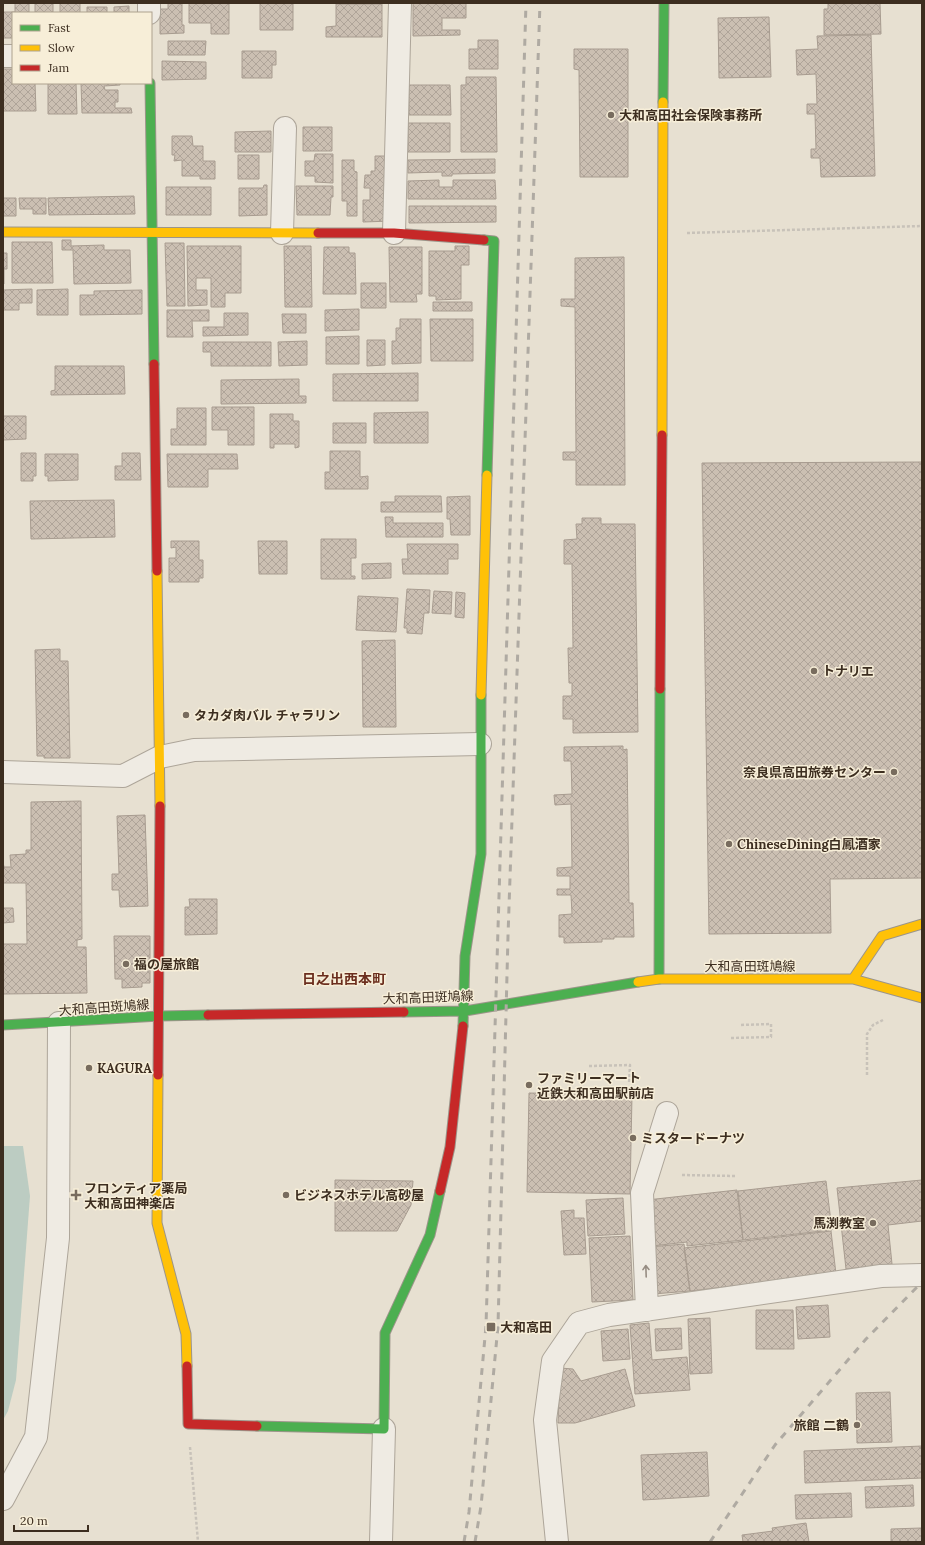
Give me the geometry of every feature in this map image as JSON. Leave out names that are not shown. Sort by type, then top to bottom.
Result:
[{"type":"street","points":[[394,233],[400,3]]},
{"type":"street","points":[[659,979],[664,3]]},
{"type":"street","points":[[150,84],[160,757],[160,1016],[157,1223],[186,1334],[188,1424],[384,1429]]},
{"type":"street","points":[[282,233],[285,128]]},
{"type":"street","points":[[3,232],[394,233],[494,241],[480,744],[482,854],[465,956],[465,1011],[450,1147],[430,1235],[385,1333],[381,1542]]},
{"type":"street","points":[[3,772],[124,776],[160,757],[194,750],[480,744]]},
{"type":"street","points":[[853,979],[882,936],[922,924]]},
{"type":"street","name":"大和高田斑鳩線","points":[[3,1024],[59,1023],[160,1016],[465,1011],[659,979],[853,979],[922,998]]},
{"type":"street","points":[[3,1499],[36,1437],[58,1238],[59,1023]]},
{"type":"street","points":[[647,1310],[642,1193],[667,1113]]},
{"type":"street","points":[[557,1542],[545,1420],[553,1361],[579,1323],[609,1316],[647,1310],[881,1276],[922,1275]]},
{"type":"path","points":[[662,234],[922,226]]},
{"type":"path","points":[[867,1075],[867,1034],[873,1025],[883,1020]]},
{"type":"path","points":[[731,1038],[771,1037],[771,1024],[740,1025]]},
{"type":"path","points":[[589,1066],[630,1065],[630,1084]]},
{"type":"path","points":[[682,1175],[734,1176]]},
{"type":"path","points":[[188,1424],[198,1542]]},
{"type":"shaded area","points":[[3,1146],[23,1146],[30,1196],[16,1380],[8,1411],[3,1420]]},
{"type":"building","points":[[15,3],[29,3],[29,12],[15,12]]},
{"type":"building","points":[[35,3],[53,3],[53,12],[35,12]]},
{"type":"building","points":[[60,3],[80,3],[80,12],[60,12]]},
{"type":"building","points":[[168,3],[182,3],[182,25],[184,25],[184,33],[160,34],[160,9],[168,9]]},
{"type":"building","points":[[189,3],[229,3],[229,34],[211,34],[211,23],[189,23]]},
{"type":"building","points":[[260,3],[293,3],[293,30],[260,30]]},
{"type":"building","points":[[413,3],[466,3],[466,18],[442,18],[442,30],[460,30],[460,35],[413,36]]},
{"type":"building","points":[[828,3],[880,3],[881,34],[824,35],[824,9],[828,9]]},
{"type":"building","points":[[336,4],[382,4],[382,37],[326,37],[326,27],[336,26]]},
{"type":"building","points":[[129,6],[129,12],[114,12],[114,7]]},
{"type":"building","points":[[87,7],[107,7],[107,12],[87,12]]},
{"type":"building","points":[[3,12],[12,12],[12,38],[3,38]]},
{"type":"building","points":[[769,17],[771,77],[719,78],[718,18]]},
{"type":"building","points":[[871,35],[875,176],[821,177],[820,158],[811,158],[811,149],[816,149],[815,114],[807,114],[807,104],[817,104],[816,74],[797,75],[796,50],[818,49],[817,36]]},
{"type":"building","points":[[478,40],[498,40],[498,69],[469,69],[469,49],[478,49]]},
{"type":"building","points":[[168,41],[206,41],[205,55],[168,55]]},
{"type":"building","points":[[574,49],[628,49],[628,177],[580,177],[579,70],[574,69]]},
{"type":"building","points":[[242,51],[276,51],[276,65],[272,65],[272,78],[242,78]]},
{"type":"building","points":[[162,61],[206,62],[206,79],[162,80]]},
{"type":"building","points":[[3,69],[12,69],[12,84],[35,84],[36,111],[3,111]]},
{"type":"building","points":[[466,77],[496,77],[497,152],[461,152],[461,85],[466,85]]},
{"type":"building","points":[[48,84],[76,84],[77,114],[48,114]]},
{"type":"building","points":[[81,84],[120,84],[104,86],[105,90],[118,90],[118,102],[115,102],[115,108],[131,108],[132,113],[82,113]]},
{"type":"building","points":[[409,85],[450,85],[451,115],[409,115]]},
{"type":"building","points":[[408,123],[450,123],[450,152],[408,152]]},
{"type":"building","points":[[303,127],[332,127],[332,151],[303,151]]},
{"type":"building","points":[[271,131],[271,152],[235,152],[235,132]]},
{"type":"building","points":[[172,136],[192,136],[193,146],[203,146],[203,161],[215,161],[215,179],[200,179],[200,176],[182,176],[182,160],[174,161],[175,155],[172,155]]},
{"type":"building","points":[[315,154],[333,154],[333,183],[315,182],[315,176],[305,176],[305,161],[314,161]]},
{"type":"building","points":[[238,155],[259,155],[259,179],[238,179]]},
{"type":"building","points":[[375,156],[391,156],[392,221],[363,222],[363,200],[370,200],[370,188],[364,188],[365,175],[371,175],[371,171],[375,171]]},
{"type":"building","points":[[495,159],[495,173],[452,174],[452,176],[442,176],[442,172],[408,173],[408,160]]},
{"type":"building","points":[[342,160],[354,160],[354,171],[357,172],[357,216],[347,216],[347,201],[342,201]]},
{"type":"building","points":[[439,180],[439,187],[453,187],[453,180],[495,180],[496,199],[408,199],[408,181]]},
{"type":"building","points":[[264,185],[267,185],[267,215],[239,216],[239,188],[263,188]]},
{"type":"building","points":[[296,186],[333,186],[330,215],[297,215]]},
{"type":"building","points":[[166,187],[211,187],[211,215],[166,215]]},
{"type":"building","points":[[134,196],[135,214],[49,215],[48,198]]},
{"type":"building","points":[[3,198],[16,198],[16,216],[3,216]]},
{"type":"building","points":[[19,198],[46,198],[46,214],[33,214],[33,209],[20,209]]},
{"type":"building","points":[[409,206],[496,206],[496,222],[409,223]]},
{"type":"building","points":[[62,240],[71,240],[71,246],[104,245],[104,250],[130,250],[131,283],[74,284],[73,250],[62,250]]},
{"type":"building","points":[[12,242],[52,242],[53,283],[12,283]]},
{"type":"building","points":[[165,243],[184,243],[185,306],[167,306]]},
{"type":"building","points":[[187,246],[241,246],[241,293],[225,293],[225,307],[211,307],[211,278],[196,278],[196,290],[207,290],[207,305],[188,306]]},
{"type":"building","points":[[284,246],[311,246],[312,307],[285,307]]},
{"type":"building","points":[[455,246],[469,246],[469,265],[461,265],[461,299],[436,300],[436,296],[429,296],[429,251],[455,251]]},
{"type":"building","points":[[324,247],[349,247],[349,253],[355,253],[356,294],[323,294]]},
{"type":"building","points":[[389,247],[422,247],[422,294],[416,294],[417,302],[390,302]]},
{"type":"building","points":[[3,253],[7,253],[7,269],[4,269],[4,284],[3,284]]},
{"type":"building","points":[[624,257],[625,485],[576,485],[576,460],[563,460],[563,452],[576,452],[575,307],[561,306],[561,299],[575,299],[575,258]]},
{"type":"building","points":[[361,283],[386,283],[386,308],[361,308]]},
{"type":"building","points":[[32,289],[32,303],[19,303],[19,310],[3,310],[3,290]]},
{"type":"building","points":[[68,289],[68,315],[37,315],[37,290]]},
{"type":"building","points":[[142,290],[142,314],[80,315],[80,295],[94,295],[94,291]]},
{"type":"building","points":[[433,302],[472,302],[472,311],[433,311]]},
{"type":"building","points":[[359,309],[359,330],[325,331],[325,310]]},
{"type":"building","points":[[167,310],[209,310],[209,321],[192,321],[193,337],[167,337]]},
{"type":"building","points":[[224,313],[248,313],[248,335],[203,336],[203,327],[224,327]]},
{"type":"building","points":[[282,314],[306,314],[306,333],[283,333]]},
{"type":"building","points":[[400,319],[421,319],[421,363],[392,364],[392,341],[396,341],[396,328],[400,328]]},
{"type":"building","points":[[430,319],[473,319],[473,361],[431,361]]},
{"type":"building","points":[[359,336],[359,364],[326,364],[326,337]]},
{"type":"building","points":[[367,340],[385,340],[385,365],[367,366]]},
{"type":"building","points":[[307,341],[307,365],[279,366],[278,342]]},
{"type":"building","points":[[203,342],[271,342],[271,366],[211,366],[211,352],[203,352]]},
{"type":"building","points":[[55,366],[124,366],[125,394],[51,395],[51,391],[55,390]]},
{"type":"building","points":[[418,373],[418,401],[333,401],[333,374]]},
{"type":"building","points":[[299,379],[299,396],[306,396],[306,403],[221,404],[221,380]]},
{"type":"building","points":[[212,407],[254,407],[254,445],[228,445],[228,430],[212,430]]},
{"type":"building","points":[[177,408],[206,408],[206,445],[171,445],[171,429],[177,429]]},
{"type":"building","points":[[428,412],[428,443],[374,443],[374,413]]},
{"type":"building","points":[[270,414],[293,414],[293,421],[299,421],[299,447],[295,448],[295,444],[274,444],[274,448],[270,448]]},
{"type":"building","points":[[3,416],[26,416],[26,439],[3,440]]},
{"type":"building","points":[[333,423],[366,423],[366,443],[333,443]]},
{"type":"building","points":[[330,451],[360,451],[360,477],[368,476],[368,489],[325,489],[325,472],[330,472]]},
{"type":"building","points":[[21,453],[36,453],[36,476],[33,476],[33,481],[21,481]]},
{"type":"building","points":[[122,453],[140,453],[141,480],[115,480],[115,466],[122,466]]},
{"type":"building","points":[[45,454],[78,454],[78,480],[48,481],[48,476],[45,476]]},
{"type":"building","points":[[167,454],[237,454],[238,469],[208,469],[208,487],[168,487]]},
{"type":"building","name":"トナリエ","points":[[922,462],[922,878],[830,879],[831,933],[709,934],[702,463]]},
{"type":"building","points":[[395,496],[441,496],[442,512],[381,512],[381,502],[395,502]]},
{"type":"building","points":[[470,496],[470,535],[451,535],[450,519],[447,519],[447,497]]},
{"type":"building","points":[[114,500],[115,537],[31,539],[30,501]]},
{"type":"building","points":[[385,517],[393,517],[393,523],[443,523],[443,537],[386,537]]},
{"type":"building","points":[[582,518],[601,518],[601,524],[635,524],[638,732],[573,733],[573,719],[563,719],[563,696],[572,696],[572,683],[569,683],[568,648],[573,648],[572,564],[564,564],[564,540],[577,539],[576,524],[582,524]]},
{"type":"building","points":[[321,539],[356,539],[356,558],[351,558],[351,576],[355,576],[355,579],[321,579]]},
{"type":"building","points":[[171,541],[199,541],[199,560],[203,560],[203,578],[199,578],[199,582],[169,582],[169,558],[176,558],[176,547],[171,548]]},
{"type":"building","points":[[258,541],[287,541],[287,574],[259,574]]},
{"type":"building","points":[[407,544],[458,544],[458,559],[448,559],[448,574],[403,574],[402,559],[408,559]]},
{"type":"building","points":[[391,563],[391,578],[362,579],[362,564]]},
{"type":"building","points":[[407,589],[430,590],[429,613],[424,613],[422,634],[407,633],[407,628],[404,628]]},
{"type":"building","points":[[434,591],[452,592],[451,614],[432,613]]},
{"type":"building","points":[[456,592],[465,593],[464,618],[455,617]]},
{"type":"building","points":[[358,596],[398,598],[396,632],[356,630]]},
{"type":"building","points":[[395,640],[396,727],[363,727],[362,641]]},
{"type":"building","points":[[60,649],[60,661],[68,661],[70,758],[44,758],[44,756],[37,756],[35,650]]},
{"type":"building","points":[[623,746],[623,750],[627,749],[629,903],[633,903],[634,937],[614,937],[614,939],[602,939],[602,942],[564,943],[564,937],[559,937],[559,915],[572,914],[571,895],[557,895],[557,889],[570,889],[570,876],[557,876],[557,868],[572,867],[571,804],[555,805],[554,795],[572,794],[571,761],[564,761],[564,747]]},
{"type":"building","points":[[81,801],[82,939],[77,940],[77,947],[86,947],[87,993],[3,994],[3,944],[27,944],[26,883],[3,883],[3,862],[4,867],[11,867],[10,855],[26,854],[26,850],[31,850],[31,802]]},
{"type":"building","points":[[145,815],[148,906],[120,907],[119,890],[112,890],[112,874],[119,874],[117,816]]},
{"type":"building","points":[[189,899],[217,899],[217,934],[185,935],[185,907],[190,907]]},
{"type":"building","points":[[3,908],[13,908],[14,922],[3,923]]},
{"type":"building","points":[[114,936],[150,936],[150,983],[142,983],[142,987],[122,988],[122,979],[115,979]]},
{"type":"building","points":[[529,1093],[632,1095],[630,1194],[527,1192]]},
{"type":"building","points":[[335,1180],[413,1181],[411,1205],[397,1231],[335,1231]]},
{"type":"building","name":"馬渕教室","points":[[922,1180],[922,1221],[888,1225],[892,1264],[846,1269],[837,1188]]},
{"type":"building","points":[[826,1181],[832,1230],[743,1240],[738,1191]]},
{"type":"building","points":[[737,1190],[743,1240],[687,1246],[687,1242],[652,1246],[647,1200]]},
{"type":"building","points":[[623,1198],[625,1234],[588,1236],[586,1200]]},
{"type":"building","points":[[574,1210],[574,1218],[584,1218],[586,1254],[564,1255],[561,1211]]},
{"type":"building","points":[[831,1231],[836,1274],[690,1291],[684,1248]]},
{"type":"building","points":[[630,1236],[633,1300],[592,1302],[589,1238]]},
{"type":"building","points":[[684,1244],[690,1291],[653,1294],[649,1247]]},
{"type":"building","points":[[828,1305],[830,1337],[798,1339],[796,1307]]},
{"type":"building","points":[[756,1310],[793,1310],[794,1349],[756,1349]]},
{"type":"building","points":[[710,1318],[712,1373],[690,1374],[688,1319]]},
{"type":"building","points":[[649,1323],[652,1360],[687,1357],[690,1390],[635,1394],[630,1325]]},
{"type":"building","points":[[681,1328],[682,1349],[656,1351],[655,1329]]},
{"type":"building","points":[[628,1329],[630,1359],[603,1361],[601,1331]]},
{"type":"building","points":[[560,1368],[573,1369],[581,1381],[625,1369],[635,1406],[575,1423],[558,1423]]},
{"type":"building","points":[[890,1392],[892,1442],[857,1443],[856,1393]]},
{"type":"building","points":[[922,1446],[922,1478],[805,1483],[804,1451]]},
{"type":"building","points":[[707,1452],[709,1496],[643,1500],[641,1455]]},
{"type":"building","points":[[913,1485],[914,1506],[866,1508],[865,1487]]},
{"type":"building","points":[[851,1493],[852,1517],[796,1519],[795,1495]]},
{"type":"building","points":[[806,1523],[809,1542],[743,1542],[742,1535],[773,1531],[772,1528]]},
{"type":"building","points":[[921,1528],[922,1542],[891,1542],[891,1529]]},
{"type":"railway","points":[[464,1542],[469,1512],[486,1326],[526,3]]},
{"type":"railway","points":[[475,1542],[481,1506],[498,1326],[508,936],[540,3]]},
{"type":"railway","points":[[710,1542],[775,1445],[866,1339],[922,1282]]},
{"type":"traffic: fast","points":[[663,102],[664,3]]},
{"type":"traffic: fast","points":[[150,84],[154,364]]},
{"type":"traffic: fast","points":[[484,240],[494,241],[487,475]]},
{"type":"traffic: fast","points":[[659,979],[660,689]]},
{"type":"traffic: fast","points":[[463,1026],[465,956],[481,854],[481,695]]},
{"type":"traffic: fast","points":[[404,1012],[465,1011],[638,982]]},
{"type":"traffic: fast","points":[[3,1025],[160,1016],[208,1015]]},
{"type":"traffic: fast","points":[[257,1426],[384,1429],[385,1333],[430,1235],[440,1191]]},
{"type":"traffic: slow","points":[[662,435],[663,102]]},
{"type":"traffic: slow","points":[[3,232],[318,233]]},
{"type":"traffic: slow","points":[[481,695],[487,475]]},
{"type":"traffic: slow","points":[[157,571],[160,806]]},
{"type":"traffic: slow","points":[[853,979],[882,936],[922,924]]},
{"type":"traffic: slow","points":[[638,982],[659,979],[853,979],[922,998]]},
{"type":"traffic: slow","points":[[158,1075],[157,1223],[186,1334],[187,1366]]},
{"type":"traffic: jam","points":[[318,233],[394,233],[484,240]]},
{"type":"traffic: jam","points":[[154,364],[157,571]]},
{"type":"traffic: jam","points":[[660,689],[662,435]]},
{"type":"traffic: jam","points":[[158,1075],[160,806]]},
{"type":"traffic: jam","points":[[208,1015],[404,1012]]},
{"type":"traffic: jam","points":[[440,1191],[450,1147],[463,1026]]},
{"type":"traffic: jam","points":[[187,1366],[188,1424],[257,1426]]},
{"type":"place","name":"大和高田社会保険事務所","points":[[611,115]]},
{"type":"place","name":"トナリエ","points":[[814,671]]},
{"type":"place","name":"タカダ肉バル チャラリン","points":[[186,715]]},
{"type":"place","name":"奈良県高田旅券センター","points":[[894,772]]},
{"type":"place","name":"ChineseDining白鳳酒家","points":[[729,844]]},
{"type":"place","name":"福の屋旅館","points":[[126,964]]},
{"type":"place","name":"KAGURA","points":[[89,1068]]},
{"type":"place","name":"ファミリーマート 近鉄大和高田駅前店","points":[[529,1085]]},
{"type":"place","name":"ミスタードーナツ","points":[[633,1138]]},
{"type":"place","name":"フロンティア薬局 大和高田神楽店","points":[[76,1195]]},
{"type":"place","name":"ビジネスホテル高砂屋","points":[[286,1195]]},
{"type":"place","name":"馬渕教室","points":[[873,1223]]},
{"type":"place","name":"大和高田","points":[[491,1327]]},
{"type":"place","name":"旅館 二鶴","points":[[857,1425]]},
{"type":"district","name":"日之出西本町","points":[[344,979]]}]
